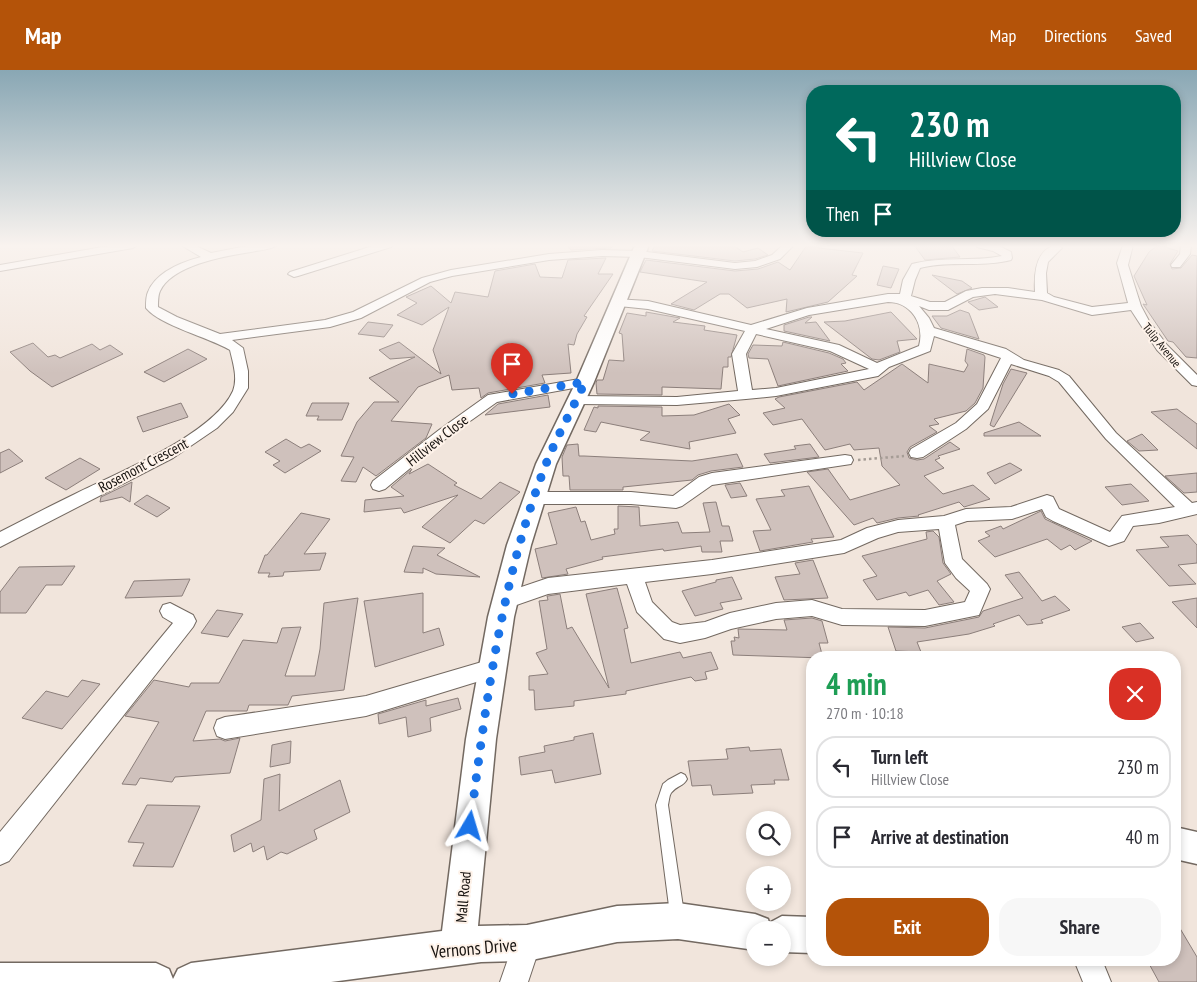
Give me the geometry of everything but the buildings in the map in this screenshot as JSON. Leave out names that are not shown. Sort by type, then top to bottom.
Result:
[{"type":"street","name":"Rosemont Crescent","points":[[0,540],[169,454],[210,426],[230,409],[240,392],[242,377],[236,348],[221,338],[165,318],[152,308],[150,298],[155,288]]},
{"type":"street","points":[[221,338],[326,324],[357,315],[411,288]]},
{"type":"street","name":"Mall Road","points":[[458,948],[481,739],[505,601],[519,546],[546,464],[581,391],[625,288]]},
{"type":"street","points":[[902,298],[906,288]]},
{"type":"street","points":[[1041,288],[1041,294],[1050,300],[1092,311],[1135,306]]},
{"type":"street","name":"Tulip Avenue","points":[[1127,288],[1149,332],[1176,364],[1197,382]]},
{"type":"street","points":[[746,395],[739,354],[752,329],[806,312],[902,298],[929,306],[948,306],[954,300],[976,292],[998,290],[1046,297]]},
{"type":"street","points":[[902,298],[917,310],[929,331],[1001,352],[1019,363],[1054,373],[1064,379],[1111,436],[1193,509]]},
{"type":"street","points":[[619,302],[648,305],[834,348],[879,369]]},
{"type":"street","name":"Hillview Close","points":[[379,485],[444,433],[493,398],[581,391],[677,400],[785,390],[873,373],[884,364],[925,348],[929,331]]},
{"type":"street","points":[[917,453],[961,426],[983,406],[1008,357]]},
{"type":"street","points":[[535,498],[631,498],[676,502],[705,481],[845,460]]},
{"type":"street","points":[[505,601],[535,588],[712,567],[844,546],[874,533],[898,526],[946,522],[966,516],[1012,513],[1047,501],[1052,513],[1059,518],[1109,539],[1118,536],[1128,520],[1159,517],[1193,509]]},
{"type":"street","points":[[633,576],[644,606],[671,633],[680,634],[705,630],[730,621],[776,611],[812,608],[842,617],[925,618],[950,615],[972,609],[980,589],[961,572],[950,554],[951,535],[946,522]]},
{"type":"street","points":[[0,852],[186,621],[170,612]]},
{"type":"street","points":[[225,728],[366,706],[492,668]]},
{"type":"street","points":[[1181,844],[1197,848]]},
{"type":"street","name":"Vernons Drive","points":[[191,982],[481,944],[526,943],[617,924],[678,922],[746,931]]},
{"type":"street","points":[[791,934],[806,935]]},
{"type":"street","points":[[514,982],[526,943]]},
{"type":"street","points":[[1090,966],[1097,982]]},
{"type":"street","points":[[0,982],[156,982]]},
{"type":"lane","points":[[678,922],[662,805],[664,793],[669,784],[681,779]]},
{"type":"path","points":[[845,460],[897,458],[917,453]]},
{"type":"route","points":[[470,826],[481,739],[501,617],[519,546],[546,464],[585,382],[512,394]]}]
